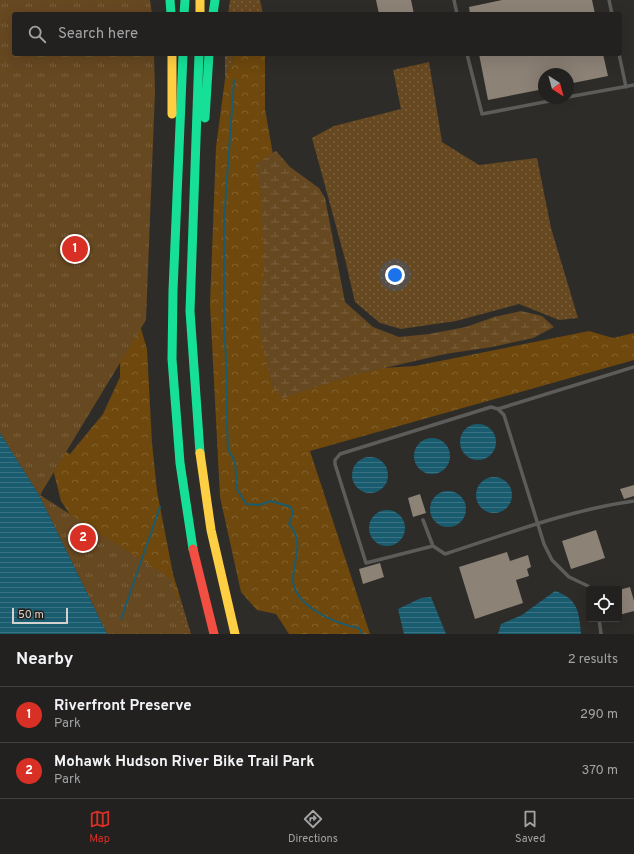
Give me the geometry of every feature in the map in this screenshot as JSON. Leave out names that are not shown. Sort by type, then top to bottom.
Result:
[{"type":"highway","points":[[170,0],[171,12]]},
{"type":"highway","points":[[184,0],[184,12]]},
{"type":"highway","points":[[200,0],[200,12]]},
{"type":"highway","points":[[213,12],[215,0]]},
{"type":"highway","points":[[172,56],[170,173],[175,242]]},
{"type":"highway","points":[[183,56],[175,242],[172,359],[178,443],[190,533],[214,634]]},
{"type":"highway","points":[[199,56],[190,312],[197,435],[204,492],[216,560],[235,634]]},
{"type":"highway","points":[[192,352],[196,309],[209,56]]},
{"type":"lane","points":[[454,0],[457,12]]},
{"type":"lane","points":[[609,0],[612,12]]},
{"type":"lane","points":[[468,56],[482,114],[538,103]]},
{"type":"lane","points":[[619,56],[626,87]]},
{"type":"lane","points":[[574,96],[634,85]]},
{"type":"lane","points":[[498,409],[634,367]]},
{"type":"lane","points":[[433,546],[366,563],[335,460],[340,454],[491,407],[498,409],[504,415],[544,544],[552,560],[569,577],[588,586]]},
{"type":"lane","points":[[423,520],[433,546],[444,554],[539,524],[603,506],[634,501]]},
{"type":"lane","points":[[600,622],[601,634]]},
{"type":"green space","points":[[0,0],[150,0],[152,12],[12,12],[12,56],[154,56],[155,92],[146,320],[40,495],[173,580],[176,603],[186,634],[107,634],[39,495],[0,433]]},
{"type":"green space","points":[[230,0],[260,0],[263,12],[228,12]]},
{"type":"green space","points":[[225,56],[234,56],[225,79]]},
{"type":"green space","points":[[234,56],[265,56],[265,109],[275,166],[336,371],[415,366],[589,331],[613,338],[634,333],[634,360],[310,451],[370,634],[289,634],[276,614],[257,610],[241,592],[220,497],[210,305],[216,147],[225,79]]},
{"type":"green space","points":[[429,62],[442,142],[479,165],[537,158],[551,228],[578,318],[559,320],[519,304],[456,321],[401,329],[380,323],[355,302],[345,259],[312,138],[334,126],[401,109],[393,70]]},
{"type":"green space","points":[[276,151],[290,167],[319,188],[325,198],[345,302],[373,327],[399,337],[429,334],[466,327],[494,317],[521,311],[542,316],[554,327],[533,338],[492,347],[445,354],[350,376],[283,398],[272,387],[260,334],[260,301],[264,269],[261,193],[256,164]]},
{"type":"green space","points":[[137,315],[147,349],[152,443],[157,491],[173,574],[180,597],[155,610],[81,531],[61,501],[48,449],[57,447],[70,454],[103,414],[120,377],[120,345]]},
{"type":"green space","points":[[180,597],[191,634],[154,634],[155,610]]},
{"type":"water","points":[[482,424],[491,429],[495,435],[495,449],[491,455],[482,460],[474,460],[465,455],[461,449],[460,438],[465,429],[471,425]]},
{"type":"water","points":[[0,433],[39,495],[107,634],[0,634]]},
{"type":"water","points":[[436,438],[445,443],[449,449],[449,463],[445,469],[436,474],[428,474],[419,469],[415,463],[414,452],[419,443],[425,439]]},
{"type":"water","points":[[374,457],[383,462],[387,468],[387,482],[383,488],[374,493],[366,493],[357,488],[353,482],[352,471],[357,462],[363,458]]},
{"type":"water","points":[[498,477],[507,482],[511,488],[511,502],[507,508],[498,513],[490,513],[481,508],[477,502],[476,491],[481,482],[487,478]]},
{"type":"water","points":[[452,491],[461,496],[465,502],[465,516],[461,522],[452,527],[444,527],[435,522],[431,516],[430,505],[435,496],[441,492]]},
{"type":"water","points":[[391,510],[400,515],[404,521],[404,535],[400,541],[391,546],[383,546],[374,541],[370,535],[369,524],[374,515],[380,511]]},
{"type":"water","points":[[555,591],[563,594],[573,602],[578,612],[581,634],[498,634],[501,624],[522,615]]},
{"type":"water","points":[[431,597],[446,634],[404,634],[398,609],[421,598]]},
{"type":"building","points":[[376,0],[411,0],[414,12],[379,12]]},
{"type":"building","points":[[502,0],[592,0],[595,12],[470,12],[469,7]]},
{"type":"building","points":[[479,56],[603,56],[608,76],[574,83],[574,68],[538,68],[538,90],[488,100]]},
{"type":"building","points":[[634,485],[634,496],[624,499],[620,489]]},
{"type":"building","points":[[420,494],[426,513],[413,517],[408,498]]},
{"type":"building","points":[[596,530],[605,558],[571,569],[562,541]]},
{"type":"building","points":[[507,552],[510,561],[528,555],[531,567],[527,569],[529,576],[516,580],[523,603],[475,619],[459,567]]},
{"type":"building","points":[[380,563],[384,577],[363,584],[359,569]]},
{"type":"building","points":[[630,587],[634,601],[634,611],[622,614],[622,589]]},
{"type":"waterway","points":[[234,80],[224,222],[224,323],[227,379],[228,449],[235,462],[237,489],[246,504],[259,505],[271,501],[291,507],[293,514],[289,524],[294,530],[297,544],[293,580],[295,589],[300,598],[308,606],[328,618],[359,628],[362,634]]},
{"type":"waterway","points":[[121,619],[160,507]]},
{"type":"traffic: fast","points":[[170,0],[171,12]]},
{"type":"traffic: fast","points":[[184,12],[185,0]]},
{"type":"traffic: fast","points":[[213,12],[215,0]]},
{"type":"traffic: fast","points":[[183,56],[173,291],[172,359],[180,463],[193,549]]},
{"type":"traffic: fast","points":[[199,56],[190,311],[200,453]]},
{"type":"traffic: fast","points":[[205,118],[209,56]]},
{"type":"traffic: slow","points":[[200,0],[200,12]]},
{"type":"traffic: slow","points":[[172,56],[172,114]]},
{"type":"traffic: slow","points":[[200,453],[211,530],[235,634]]},
{"type":"traffic: jam","points":[[193,549],[214,634]]},
{"type":"place","name":"Riverfront Preserve","points":[[75,249]]},
{"type":"place","name":"Mohawk Hudson River Bike Trail Park","points":[[83,538]]}]
